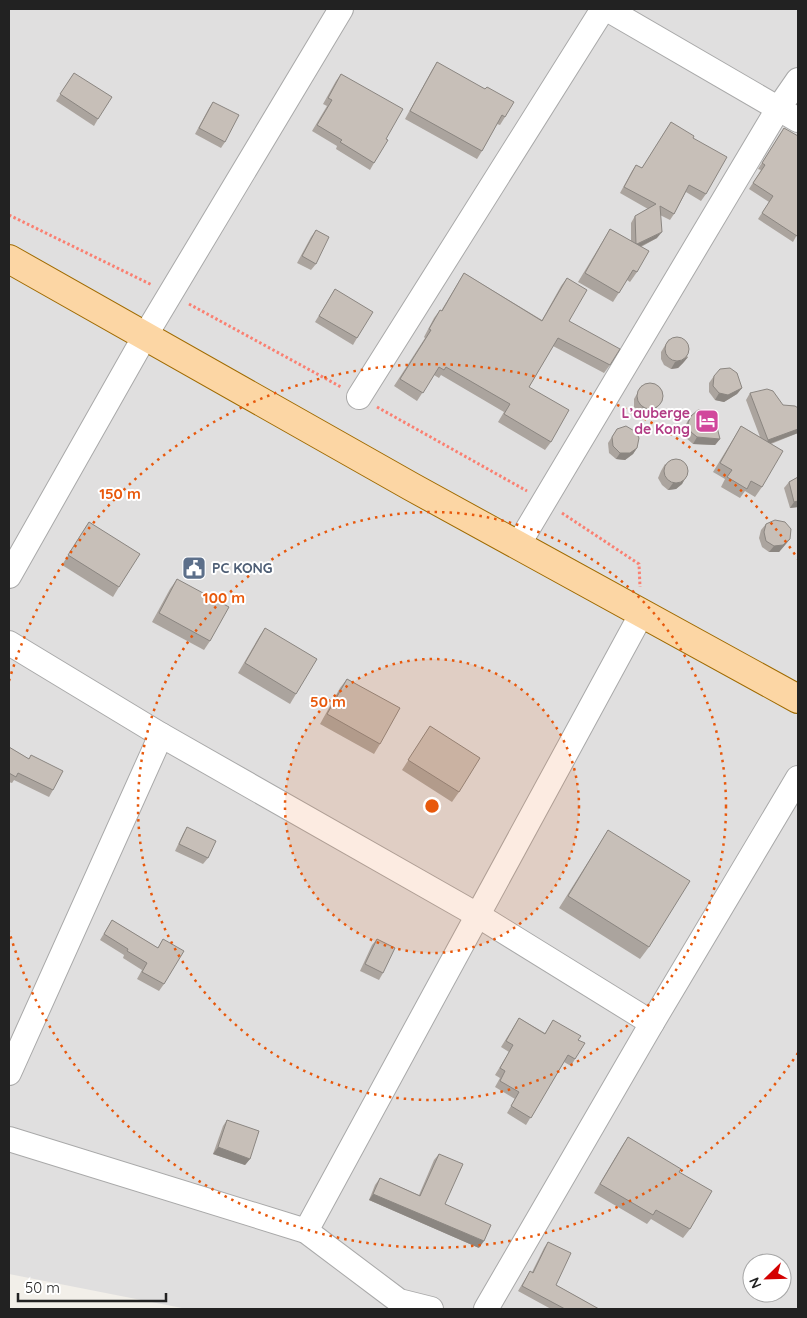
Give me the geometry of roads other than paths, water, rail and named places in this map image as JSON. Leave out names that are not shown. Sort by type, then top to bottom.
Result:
[{"type":"main road","points":[[9,259],[309,430],[798,699]]},
{"type":"street","points":[[9,576],[145,336],[341,9]]},
{"type":"street","points":[[358,397],[603,9]]},
{"type":"street","points":[[607,9],[788,114]]},
{"type":"street","points":[[518,545],[788,114],[798,80]]},
{"type":"street","points":[[306,1231],[479,916],[642,613]]},
{"type":"street","points":[[9,643],[161,735],[479,916],[652,1023]]},
{"type":"street","points":[[9,1073],[161,735]]},
{"type":"street","points":[[486,1309],[652,1023],[798,778]]},
{"type":"street","points":[[9,1139],[306,1231],[399,1301],[431,1309]]},
{"type":"place","name":"L’auberge de Kong","points":[[707,421]]},
{"type":"place","name":"PC KONG","points":[[194,568]]}]
